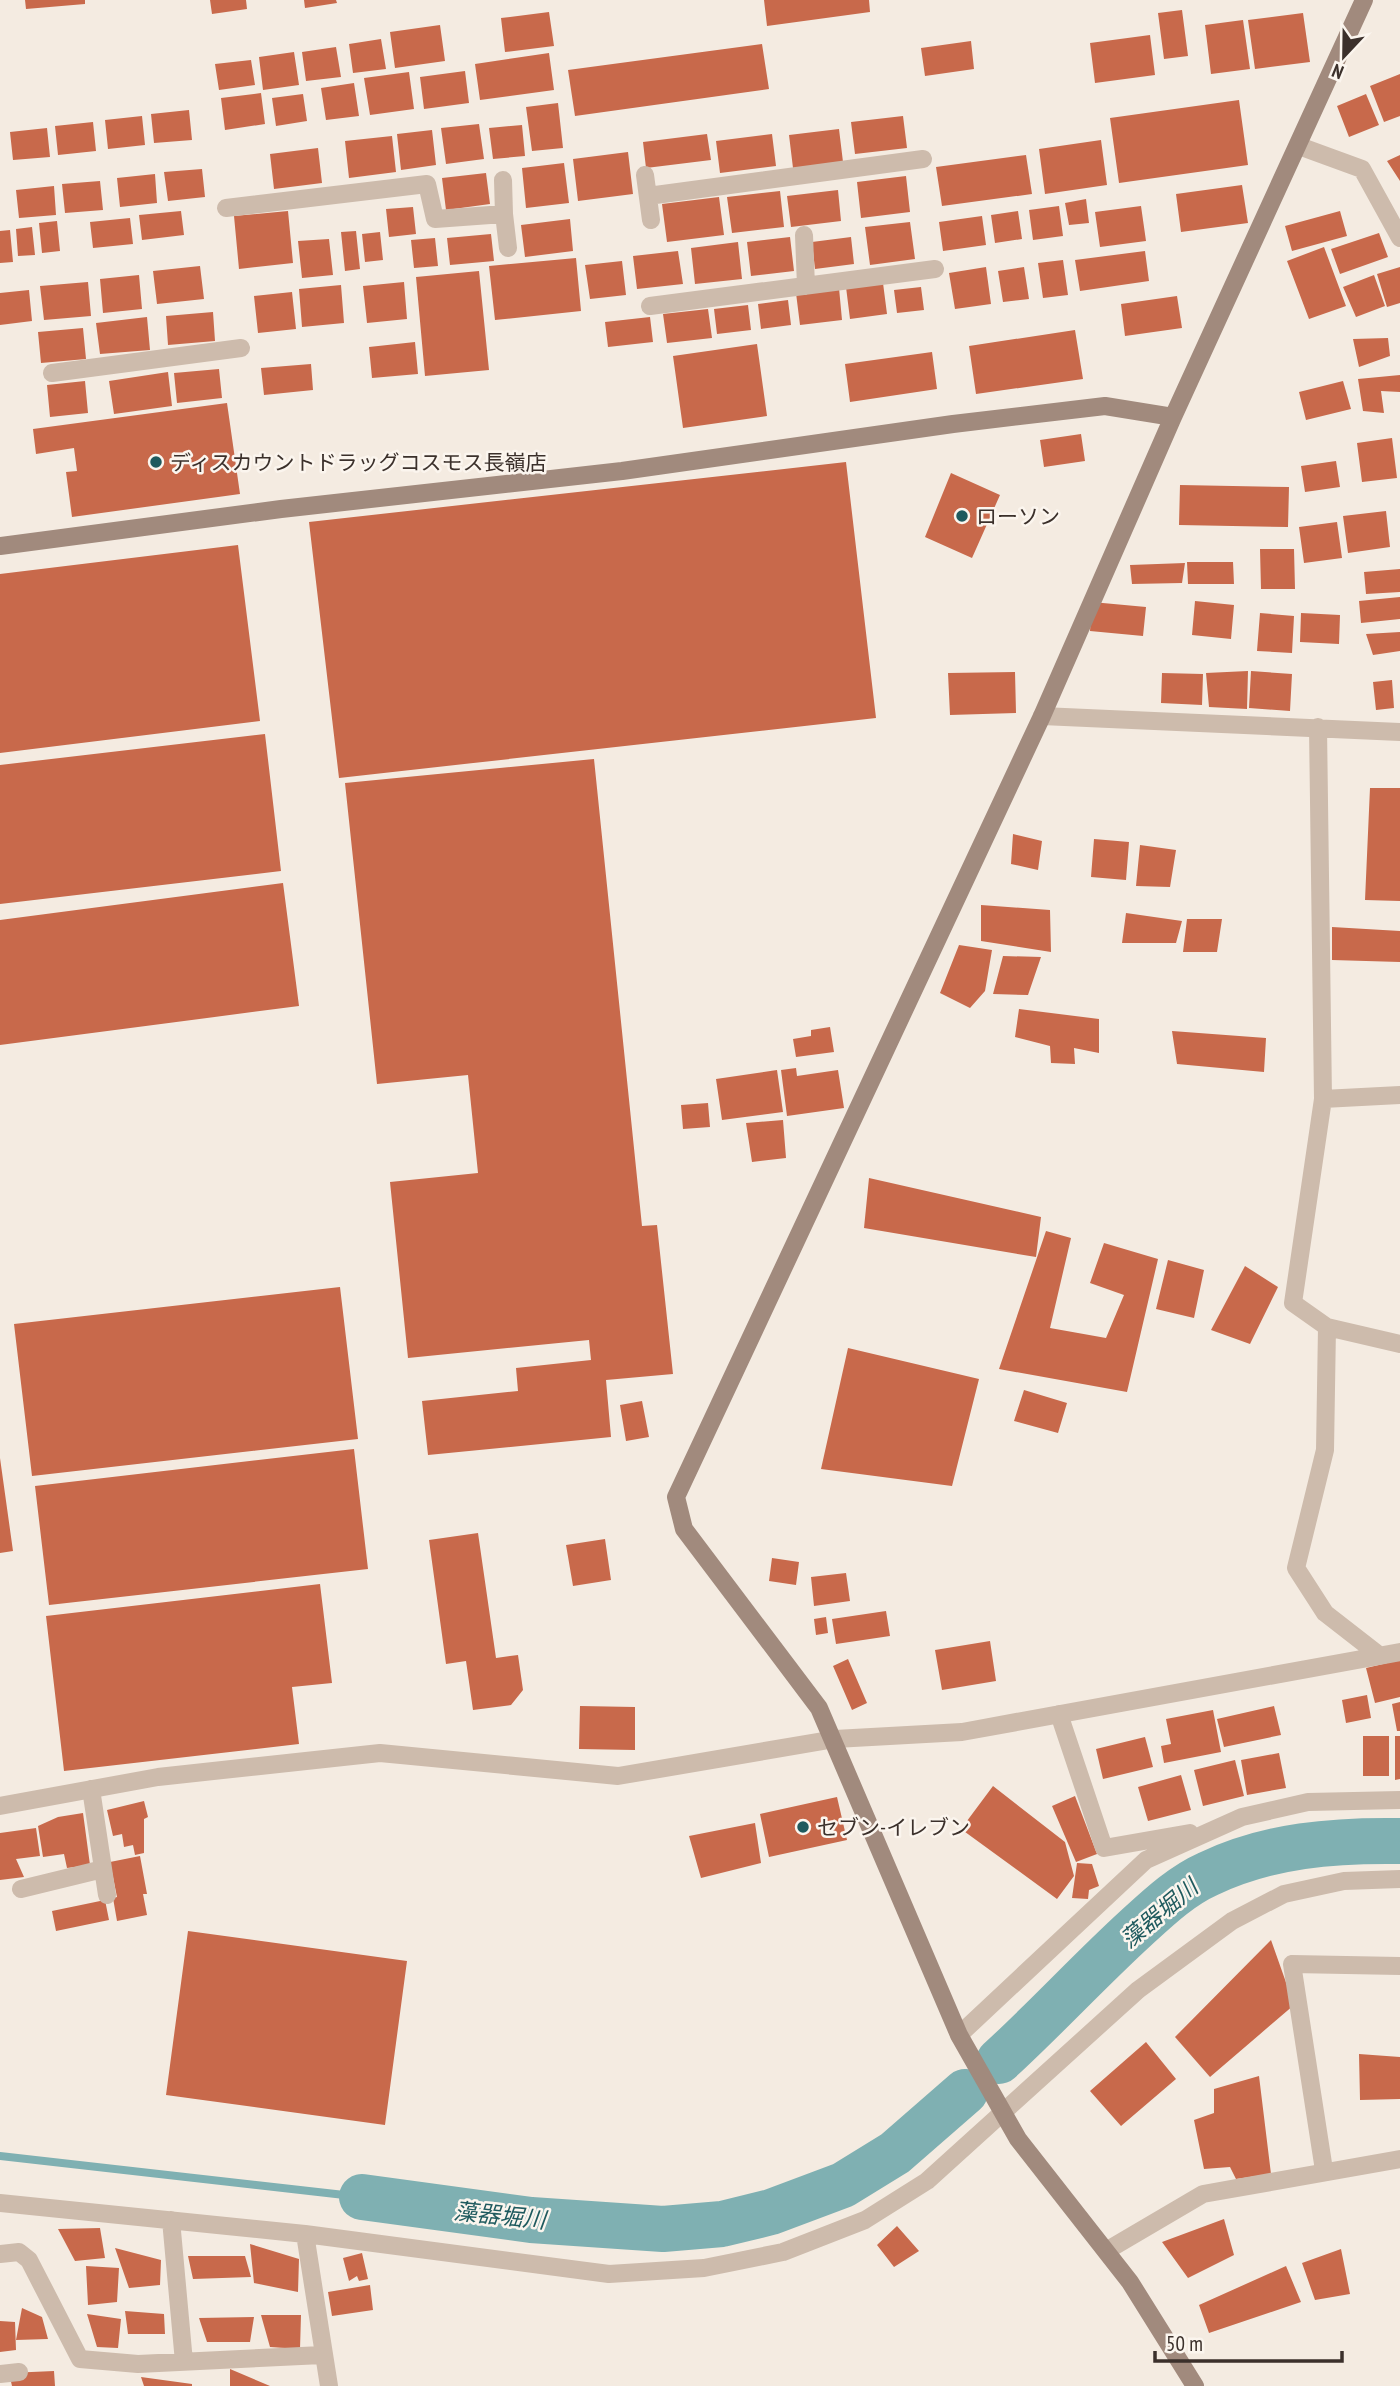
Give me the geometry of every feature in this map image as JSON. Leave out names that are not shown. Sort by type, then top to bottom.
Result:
[{"type":"street","points":[[1195,2386],[1130,2282],[1018,2139],[1003,2115],[959,2035],[820,1708],[684,1529],[676,1497],[1042,716],[1173,417],[1364,0]]},
{"type":"street","points":[[1298,146],[1362,169],[1400,238]]},
{"type":"street","points":[[648,196],[923,159]]},
{"type":"street","points":[[645,174],[651,220]]},
{"type":"street","points":[[503,180],[508,248]]},
{"type":"street","points":[[226,208],[427,184],[435,219],[504,214]]},
{"type":"street","points":[[804,235],[806,286]]},
{"type":"street","points":[[650,306],[935,269]]},
{"type":"street","points":[[52,373],[241,348]]},
{"type":"street","points":[[0,546],[270,510],[622,471],[953,424],[1105,406],[1173,417]]},
{"type":"street","points":[[1042,716],[1318,726],[1400,733]]},
{"type":"street","points":[[1318,726],[1323,1099],[1293,1303],[1327,1327],[1400,1344]]},
{"type":"street","points":[[1323,1099],[1400,1095]]},
{"type":"street","points":[[1327,1327],[1325,1450],[1296,1568],[1325,1613],[1379,1655]]},
{"type":"street","points":[[0,1806],[158,1777],[380,1753],[618,1776],[835,1740],[962,1732],[1400,1653]]},
{"type":"street","points":[[1059,1714],[1104,1848],[1218,1828]]},
{"type":"street","points":[[91,1789],[107,1895]]},
{"type":"street","points":[[959,2035],[1146,1860],[1242,1817],[1308,1802],[1400,1800]]},
{"type":"street","points":[[21,1889],[103,1869]]},
{"type":"street","points":[[0,2203],[305,2234],[609,2274],[704,2268],[783,2252],[865,2220],[927,2181],[1138,1990],[1232,1921],[1284,1894],[1344,1881],[1400,1879]]},
{"type":"street","points":[[1324,2170],[1292,1964],[1400,1966]]},
{"type":"street","points":[[1106,2251],[1203,2194],[1324,2170],[1400,2159]]},
{"type":"street","points":[[171,2220],[184,2362]]},
{"type":"street","points":[[305,2234],[329,2386]]},
{"type":"street","points":[[0,2254],[19,2252],[29,2260],[80,2359],[138,2364],[322,2355]]},
{"type":"street","points":[[0,2374],[19,2372]]},
{"type":"building","points":[[25,0],[85,0],[85,4],[26,9]]},
{"type":"building","points":[[210,0],[246,0],[247,9],[212,14]]},
{"type":"building","points":[[304,0],[336,0],[337,3],[305,8]]},
{"type":"building","points":[[764,0],[869,0],[870,12],[767,26]]},
{"type":"building","points":[[1182,10],[1188,56],[1164,59],[1158,13]]},
{"type":"building","points":[[549,12],[554,46],[505,52],[501,18]]},
{"type":"building","points":[[1303,13],[1310,62],[1255,69],[1248,20]]},
{"type":"building","points":[[1243,20],[1250,69],[1211,74],[1205,25]]},
{"type":"building","points":[[440,25],[445,61],[395,68],[390,32]]},
{"type":"building","points":[[1150,35],[1155,75],[1095,83],[1090,43]]},
{"type":"building","points":[[381,39],[386,69],[353,73],[349,44]]},
{"type":"building","points":[[971,41],[974,69],[925,76],[921,48]]},
{"type":"building","points":[[762,44],[769,89],[575,116],[568,70]]},
{"type":"building","points":[[336,47],[341,77],[306,81],[302,52]]},
{"type":"building","points":[[294,52],[299,85],[263,90],[259,57]]},
{"type":"building","points":[[549,53],[554,90],[480,100],[475,64]]},
{"type":"building","points":[[251,60],[255,85],[219,90],[215,64]]},
{"type":"building","points":[[465,71],[469,103],[424,109],[420,77]]},
{"type":"building","points":[[409,72],[414,109],[370,115],[364,78]]},
{"type":"building","points":[[1400,74],[1400,116],[1384,122],[1370,86]]},
{"type":"building","points":[[354,83],[359,116],[326,120],[321,88]]},
{"type":"building","points":[[261,93],[265,124],[225,130],[221,98]]},
{"type":"building","points":[[303,94],[307,121],[276,126],[272,98]]},
{"type":"building","points":[[1366,94],[1379,125],[1349,137],[1337,106]]},
{"type":"building","points":[[1239,100],[1248,165],[1119,183],[1110,118]]},
{"type":"building","points":[[558,103],[563,148],[532,151],[526,107]]},
{"type":"building","points":[[189,110],[192,140],[154,143],[151,114]]},
{"type":"building","points":[[142,116],[145,145],[108,149],[105,120]]},
{"type":"building","points":[[903,116],[907,148],[855,154],[851,122]]},
{"type":"building","points":[[93,122],[96,151],[58,155],[55,126]]},
{"type":"building","points":[[479,124],[484,159],[446,164],[441,128]]},
{"type":"building","points":[[522,125],[525,156],[493,159],[489,128]]},
{"type":"building","points":[[47,128],[50,157],[13,160],[10,132]]},
{"type":"building","points":[[839,129],[843,162],[793,168],[789,135]]},
{"type":"building","points":[[432,130],[436,165],[401,170],[397,134]]},
{"type":"building","points":[[707,134],[711,160],[646,168],[643,142]]},
{"type":"building","points":[[772,134],[776,166],[720,173],[716,141]]},
{"type":"building","points":[[392,136],[396,172],[349,178],[345,141]]},
{"type":"building","points":[[1101,140],[1107,185],[1045,194],[1039,149]]},
{"type":"building","points":[[318,148],[322,183],[274,189],[270,154]]},
{"type":"building","points":[[628,152],[633,194],[578,201],[573,159]]},
{"type":"building","points":[[1026,155],[1032,194],[942,206],[936,167]]},
{"type":"building","points":[[1400,155],[1400,181],[1387,161]]},
{"type":"building","points":[[564,163],[569,203],[526,208],[522,168]]},
{"type":"building","points":[[202,169],[205,197],[168,201],[164,172]]},
{"type":"building","points":[[486,173],[490,204],[446,210],[442,178]]},
{"type":"building","points":[[155,174],[157,203],[120,207],[117,178]]},
{"type":"building","points":[[906,176],[910,212],[861,218],[857,182]]},
{"type":"building","points":[[100,181],[103,210],[65,213],[62,184]]},
{"type":"building","points":[[1242,185],[1248,223],[1181,232],[1176,194]]},
{"type":"building","points":[[54,186],[56,215],[19,218],[16,190]]},
{"type":"building","points":[[838,190],[841,221],[791,227],[787,196]]},
{"type":"building","points":[[780,191],[784,227],[732,233],[727,197]]},
{"type":"building","points":[[719,197],[724,235],[667,242],[662,204]]},
{"type":"building","points":[[1086,199],[1089,223],[1069,225],[1065,203]]},
{"type":"building","points":[[1059,206],[1063,236],[1033,240],[1029,210]]},
{"type":"building","points":[[1141,206],[1146,241],[1100,247],[1095,212]]},
{"type":"building","points":[[413,207],[416,234],[389,237],[386,209]]},
{"type":"building","points":[[181,211],[184,235],[142,240],[139,215]]},
{"type":"building","points":[[288,211],[293,263],[239,269],[234,216]]},
{"type":"building","points":[[1018,211],[1022,239],[995,243],[991,215]]},
{"type":"building","points":[[1340,211],[1347,236],[1292,251],[1285,226]]},
{"type":"building","points":[[982,216],[986,245],[943,251],[939,222]]},
{"type":"building","points":[[130,218],[133,244],[93,248],[90,222]]},
{"type":"building","points":[[570,219],[573,251],[525,257],[521,225]]},
{"type":"building","points":[[57,221],[60,251],[42,253],[39,223]]},
{"type":"building","points":[[910,222],[915,259],[870,265],[865,227]]},
{"type":"building","points":[[32,227],[35,255],[18,256],[16,229]]},
{"type":"building","points":[[10,230],[13,262],[0,263],[0,231]]},
{"type":"building","points":[[356,231],[360,269],[345,271],[341,232]]},
{"type":"building","points":[[380,232],[383,260],[365,262],[362,234]]},
{"type":"building","points":[[1379,233],[1388,257],[1340,274],[1331,249]]},
{"type":"building","points":[[491,234],[494,261],[450,265],[447,238]]},
{"type":"building","points":[[790,237],[794,271],[751,276],[747,242]]},
{"type":"building","points":[[851,237],[854,264],[815,269],[812,242]]},
{"type":"building","points":[[435,238],[438,266],[414,268],[411,240]]},
{"type":"building","points":[[329,239],[333,275],[302,278],[298,241]]},
{"type":"building","points":[[738,242],[742,279],[695,284],[691,248]]},
{"type":"building","points":[[1324,247],[1346,306],[1309,319],[1287,261]]},
{"type":"building","points":[[678,251],[683,284],[637,289],[633,256]]},
{"type":"building","points":[[1145,251],[1149,281],[1080,291],[1075,260]]},
{"type":"building","points":[[576,258],[581,311],[495,320],[489,266]]},
{"type":"building","points":[[1063,260],[1068,295],[1043,298],[1038,263]]},
{"type":"building","points":[[622,261],[626,295],[590,299],[585,265]]},
{"type":"building","points":[[200,266],[204,299],[157,304],[153,271]]},
{"type":"building","points":[[986,267],[991,304],[955,309],[949,273]]},
{"type":"building","points":[[1024,267],[1029,299],[1003,302],[998,271]]},
{"type":"building","points":[[1400,267],[1400,303],[1387,307],[1377,274]]},
{"type":"building","points":[[479,271],[489,370],[425,376],[416,277]]},
{"type":"building","points":[[139,275],[142,309],[103,313],[100,279]]},
{"type":"building","points":[[1374,275],[1385,306],[1356,317],[1343,287]]},
{"type":"building","points":[[88,282],[91,316],[44,320],[40,286]]},
{"type":"building","points":[[404,282],[407,319],[367,323],[363,286]]},
{"type":"building","points":[[883,283],[887,314],[850,319],[846,287]]},
{"type":"building","points":[[341,285],[344,323],[302,327],[299,289]]},
{"type":"building","points":[[921,287],[924,310],[897,313],[894,290]]},
{"type":"building","points":[[839,288],[842,320],[800,325],[796,293]]},
{"type":"building","points":[[29,290],[32,321],[0,325],[0,293]]},
{"type":"building","points":[[292,292],[296,329],[258,333],[254,296]]},
{"type":"building","points":[[1177,296],[1182,328],[1125,336],[1121,304]]},
{"type":"building","points":[[788,300],[791,325],[761,329],[758,304]]},
{"type":"building","points":[[748,305],[751,330],[717,334],[714,309]]},
{"type":"building","points":[[708,309],[712,338],[667,343],[663,314]]},
{"type":"building","points":[[213,312],[215,341],[168,345],[166,316]]},
{"type":"building","points":[[147,317],[150,350],[100,354],[96,323]]},
{"type":"building","points":[[650,317],[653,342],[608,347],[605,322]]},
{"type":"building","points":[[83,328],[86,359],[41,363],[38,332]]},
{"type":"building","points":[[1075,330],[1083,379],[976,394],[969,346]]},
{"type":"building","points":[[1388,338],[1390,356],[1359,367],[1353,339]]},
{"type":"building","points":[[415,342],[418,374],[372,378],[369,347]]},
{"type":"building","points":[[757,344],[767,416],[683,428],[673,356]]},
{"type":"building","points":[[932,352],[937,389],[850,402],[845,364]]},
{"type":"building","points":[[311,364],[313,390],[264,395],[261,368]]},
{"type":"building","points":[[219,369],[222,398],[177,403],[174,373]]},
{"type":"building","points":[[168,372],[172,406],[114,414],[109,381]]},
{"type":"building","points":[[1400,375],[1400,392],[1381,391],[1384,413],[1363,411],[1358,379]]},
{"type":"building","points":[[85,381],[88,413],[50,417],[47,385]]},
{"type":"building","points":[[1343,381],[1351,409],[1306,420],[1299,392]]},
{"type":"building","name":"ディスカウントドラッグコスモス長嶺店","points":[[227,403],[240,494],[72,517],[66,472],[77,471],[74,448],[36,454],[33,429]]},
{"type":"building","points":[[1081,434],[1085,461],[1044,467],[1040,440]]},
{"type":"building","points":[[1392,438],[1397,478],[1362,482],[1357,443]]},
{"type":"building","points":[[1336,461],[1340,487],[1305,492],[1301,466]]},
{"type":"building","points":[[846,462],[876,718],[339,778],[309,522]]},
{"type":"building","name":"ローソン","points":[[951,473],[1000,495],[972,558],[925,537]]},
{"type":"building","points":[[1180,485],[1289,487],[1288,527],[1179,525]]},
{"type":"building","points":[[1386,511],[1390,547],[1348,553],[1343,516]]},
{"type":"building","points":[[1337,522],[1342,558],[1304,563],[1299,527]]},
{"type":"building","points":[[238,545],[260,721],[0,753],[0,574]]},
{"type":"building","points":[[1260,549],[1294,549],[1295,589],[1261,589]]},
{"type":"building","points":[[1187,562],[1233,562],[1234,584],[1188,584]]},
{"type":"building","points":[[1185,563],[1182,583],[1132,584],[1130,565]]},
{"type":"building","points":[[1400,569],[1400,592],[1366,594],[1364,572]]},
{"type":"building","points":[[1400,597],[1400,619],[1361,623],[1359,601]]},
{"type":"building","points":[[1195,601],[1234,605],[1231,639],[1192,635]]},
{"type":"building","points":[[1092,602],[1146,607],[1143,636],[1090,631]]},
{"type":"building","points":[[1260,613],[1294,616],[1292,653],[1257,651]]},
{"type":"building","points":[[1301,613],[1340,615],[1339,644],[1300,642]]},
{"type":"building","points":[[1400,632],[1400,651],[1373,655],[1366,634]]},
{"type":"building","points":[[1248,671],[1247,709],[1209,707],[1206,673]]},
{"type":"building","points":[[1251,671],[1292,674],[1290,711],[1249,708]]},
{"type":"building","points":[[1015,672],[1016,713],[950,715],[948,673]]},
{"type":"building","points":[[1162,673],[1203,674],[1202,705],[1161,703]]},
{"type":"building","points":[[1392,680],[1394,708],[1376,710],[1373,682]]},
{"type":"building","points":[[265,734],[281,871],[0,904],[0,765]]},
{"type":"building","points":[[594,759],[642,1226],[657,1225],[673,1374],[606,1380],[611,1437],[428,1455],[422,1401],[518,1391],[516,1368],[591,1360],[589,1340],[408,1358],[390,1182],[478,1173],[468,1075],[377,1084],[345,783]]},
{"type":"building","points":[[1370,788],[1400,788],[1400,901],[1365,900]]},
{"type":"building","points":[[1013,834],[1042,841],[1038,870],[1011,864]]},
{"type":"building","points":[[1094,839],[1129,842],[1126,880],[1091,877]]},
{"type":"building","points":[[1140,845],[1176,850],[1170,887],[1136,886]]},
{"type":"building","points":[[283,883],[299,1006],[0,1045],[0,920]]},
{"type":"building","points":[[981,905],[1050,910],[1051,952],[981,941]]},
{"type":"building","points":[[1126,913],[1182,921],[1176,943],[1122,943]]},
{"type":"building","points":[[1187,919],[1222,919],[1217,952],[1183,952]]},
{"type":"building","points":[[1332,927],[1400,931],[1400,962],[1332,960]]},
{"type":"building","points":[[959,945],[992,950],[985,991],[970,1008],[940,993]]},
{"type":"building","points":[[1003,956],[1041,957],[1028,995],[993,994]]},
{"type":"building","points":[[1019,1009],[1099,1019],[1099,1053],[1074,1048],[1075,1064],[1051,1063],[1050,1046],[1015,1037]]},
{"type":"building","points":[[830,1027],[834,1052],[796,1057],[793,1039],[811,1036],[811,1030]]},
{"type":"building","points":[[1172,1031],[1266,1038],[1264,1072],[1177,1064]]},
{"type":"building","points":[[796,1068],[797,1076],[838,1070],[844,1108],[787,1116],[781,1070]]},
{"type":"building","points":[[777,1070],[783,1112],[722,1120],[716,1079]]},
{"type":"building","points":[[708,1103],[710,1127],[683,1129],[681,1105]]},
{"type":"building","points":[[783,1120],[786,1158],[752,1162],[746,1123]]},
{"type":"building","points":[[869,1178],[1041,1217],[1036,1257],[864,1228]]},
{"type":"building","points":[[1046,1231],[1071,1238],[1050,1328],[1106,1338],[1124,1295],[1090,1283],[1104,1243],[1158,1259],[1127,1392],[999,1369]]},
{"type":"building","points":[[1168,1260],[1204,1270],[1194,1318],[1156,1309]]},
{"type":"building","points":[[1245,1266],[1278,1287],[1250,1344],[1211,1330]]},
{"type":"building","points":[[340,1287],[358,1439],[32,1476],[14,1324]]},
{"type":"building","points":[[848,1348],[979,1379],[952,1486],[821,1469]]},
{"type":"building","points":[[1024,1390],[1067,1403],[1058,1433],[1014,1421]]},
{"type":"building","points":[[642,1401],[649,1437],[626,1441],[620,1405]]},
{"type":"building","points":[[354,1449],[368,1569],[49,1605],[35,1486]]},
{"type":"building","points":[[0,1458],[13,1551],[0,1553]]},
{"type":"building","points":[[478,1533],[496,1658],[518,1655],[523,1690],[511,1705],[473,1710],[466,1661],[446,1664],[429,1540]]},
{"type":"building","points":[[605,1539],[611,1580],[573,1586],[566,1545]]},
{"type":"building","points":[[772,1558],[799,1562],[796,1585],[769,1581]]},
{"type":"building","points":[[846,1573],[850,1601],[814,1606],[811,1577]]},
{"type":"building","points":[[320,1584],[332,1683],[292,1687],[299,1744],[64,1771],[46,1616]]},
{"type":"building","points":[[886,1611],[890,1636],[836,1644],[832,1619]]},
{"type":"building","points":[[826,1617],[828,1633],[816,1635],[814,1619]]},
{"type":"building","points":[[990,1641],[996,1681],[942,1690],[935,1650]]},
{"type":"building","points":[[848,1659],[867,1703],[852,1710],[833,1666]]},
{"type":"building","points":[[1400,1660],[1400,1697],[1375,1703],[1366,1668]]},
{"type":"building","points":[[1367,1695],[1371,1718],[1346,1723],[1342,1700]]},
{"type":"building","points":[[1400,1702],[1400,1731],[1397,1731],[1392,1704]]},
{"type":"building","points":[[580,1706],[635,1707],[635,1750],[579,1749]]},
{"type":"building","points":[[1274,1706],[1281,1735],[1224,1747],[1217,1719]]},
{"type":"building","points":[[1213,1710],[1221,1752],[1164,1763],[1161,1746],[1171,1744],[1166,1719]]},
{"type":"building","points":[[1363,1736],[1389,1736],[1389,1776],[1363,1776]]},
{"type":"building","points":[[1395,1736],[1400,1736],[1400,1779],[1395,1780]]},
{"type":"building","points":[[1145,1737],[1153,1767],[1103,1779],[1096,1749]]},
{"type":"building","points":[[1279,1753],[1286,1788],[1247,1795],[1241,1760]]},
{"type":"building","points":[[1235,1760],[1244,1796],[1203,1806],[1194,1770]]},
{"type":"building","points":[[1181,1775],[1191,1810],[1148,1821],[1138,1787]]},
{"type":"building","points":[[993,1786],[1065,1842],[1074,1876],[1057,1899],[961,1829]]},
{"type":"building","points":[[1075,1796],[1097,1854],[1076,1862],[1052,1806]]},
{"type":"building","name":"セブン-イレブン","points":[[837,1797],[847,1840],[769,1857],[760,1814]]},
{"type":"building","points":[[144,1801],[148,1817],[144,1819],[144,1853],[135,1855],[133,1845],[124,1847],[122,1834],[113,1836],[107,1810]]},
{"type":"building","points":[[83,1813],[90,1865],[67,1868],[64,1854],[43,1857],[38,1826],[58,1817]]},
{"type":"building","points":[[755,1823],[761,1863],[701,1878],[689,1836]]},
{"type":"building","points":[[36,1828],[40,1856],[16,1859],[24,1877],[0,1880],[0,1833]]},
{"type":"building","points":[[140,1856],[147,1894],[143,1894],[147,1915],[117,1921],[113,1898],[117,1897],[110,1862]]},
{"type":"building","points":[[1077,1863],[1092,1864],[1099,1886],[1089,1890],[1088,1899],[1072,1898]]},
{"type":"building","points":[[105,1900],[109,1920],[56,1931],[52,1911]]},
{"type":"building","points":[[188,1931],[407,1961],[385,2125],[166,2095]]},
{"type":"building","points":[[1271,1940],[1294,2005],[1210,2077],[1175,2037]]},
{"type":"building","points":[[1146,2042],[1176,2079],[1121,2126],[1090,2091]]},
{"type":"building","points":[[1359,2054],[1400,2057],[1400,2099],[1360,2100]]},
{"type":"building","points":[[1259,2076],[1271,2174],[1236,2179],[1230,2167],[1204,2169],[1194,2120],[1214,2113],[1214,2089]]},
{"type":"building","points":[[1224,2219],[1234,2255],[1188,2278],[1162,2242]]},
{"type":"building","points":[[897,2226],[919,2251],[894,2267],[877,2245]]},
{"type":"building","points":[[100,2228],[105,2258],[75,2261],[58,2229]]},
{"type":"building","points":[[250,2244],[299,2259],[298,2292],[254,2283]]},
{"type":"building","points":[[115,2248],[161,2260],[160,2285],[129,2288]]},
{"type":"building","points":[[1341,2249],[1350,2294],[1315,2300],[1302,2263]]},
{"type":"building","points":[[362,2253],[368,2279],[359,2281],[357,2276],[349,2281],[343,2258]]},
{"type":"building","points":[[188,2256],[245,2256],[251,2277],[193,2279]]},
{"type":"building","points":[[86,2266],[119,2268],[117,2302],[88,2305]]},
{"type":"building","points":[[1286,2266],[1301,2302],[1209,2333],[1199,2305]]},
{"type":"building","points":[[370,2285],[373,2310],[332,2316],[328,2292]]},
{"type":"building","points":[[22,2308],[42,2317],[48,2339],[16,2340]]},
{"type":"building","points":[[125,2311],[164,2314],[165,2334],[128,2334]]},
{"type":"building","points":[[87,2314],[121,2319],[118,2348],[97,2347]]},
{"type":"building","points":[[261,2315],[301,2315],[300,2349],[270,2347]]},
{"type":"building","points":[[254,2317],[250,2342],[207,2342],[199,2318]]},
{"type":"building","points":[[0,2321],[15,2322],[16,2350],[0,2352]]},
{"type":"building","points":[[230,2369],[270,2386],[230,2386]]},
{"type":"building","points":[[54,2371],[55,2386],[12,2386],[9,2373]]},
{"type":"building","points":[[141,2377],[192,2384],[192,2386],[144,2386]]},
{"type":"waterway","name":"藻器堀川","points":[[999,2061],[1136,1928],[1170,1898],[1198,1879],[1254,1856],[1302,1846],[1400,1841]]},
{"type":"waterway","name":"藻器堀川","points":[[362,2197],[531,2220],[663,2229],[722,2224],[771,2212],[843,2185],[895,2153],[965,2092]]},
{"type":"waterway","name":"藻器堀川","points":[[0,2156],[362,2197]]},
{"type":"place","name":"ディスカウントドラッグコスモス長嶺店","points":[[156,462]]},
{"type":"place","name":"ローソン","points":[[962,516]]},
{"type":"place","name":"セブン-イレブン","points":[[803,1827]]}]
